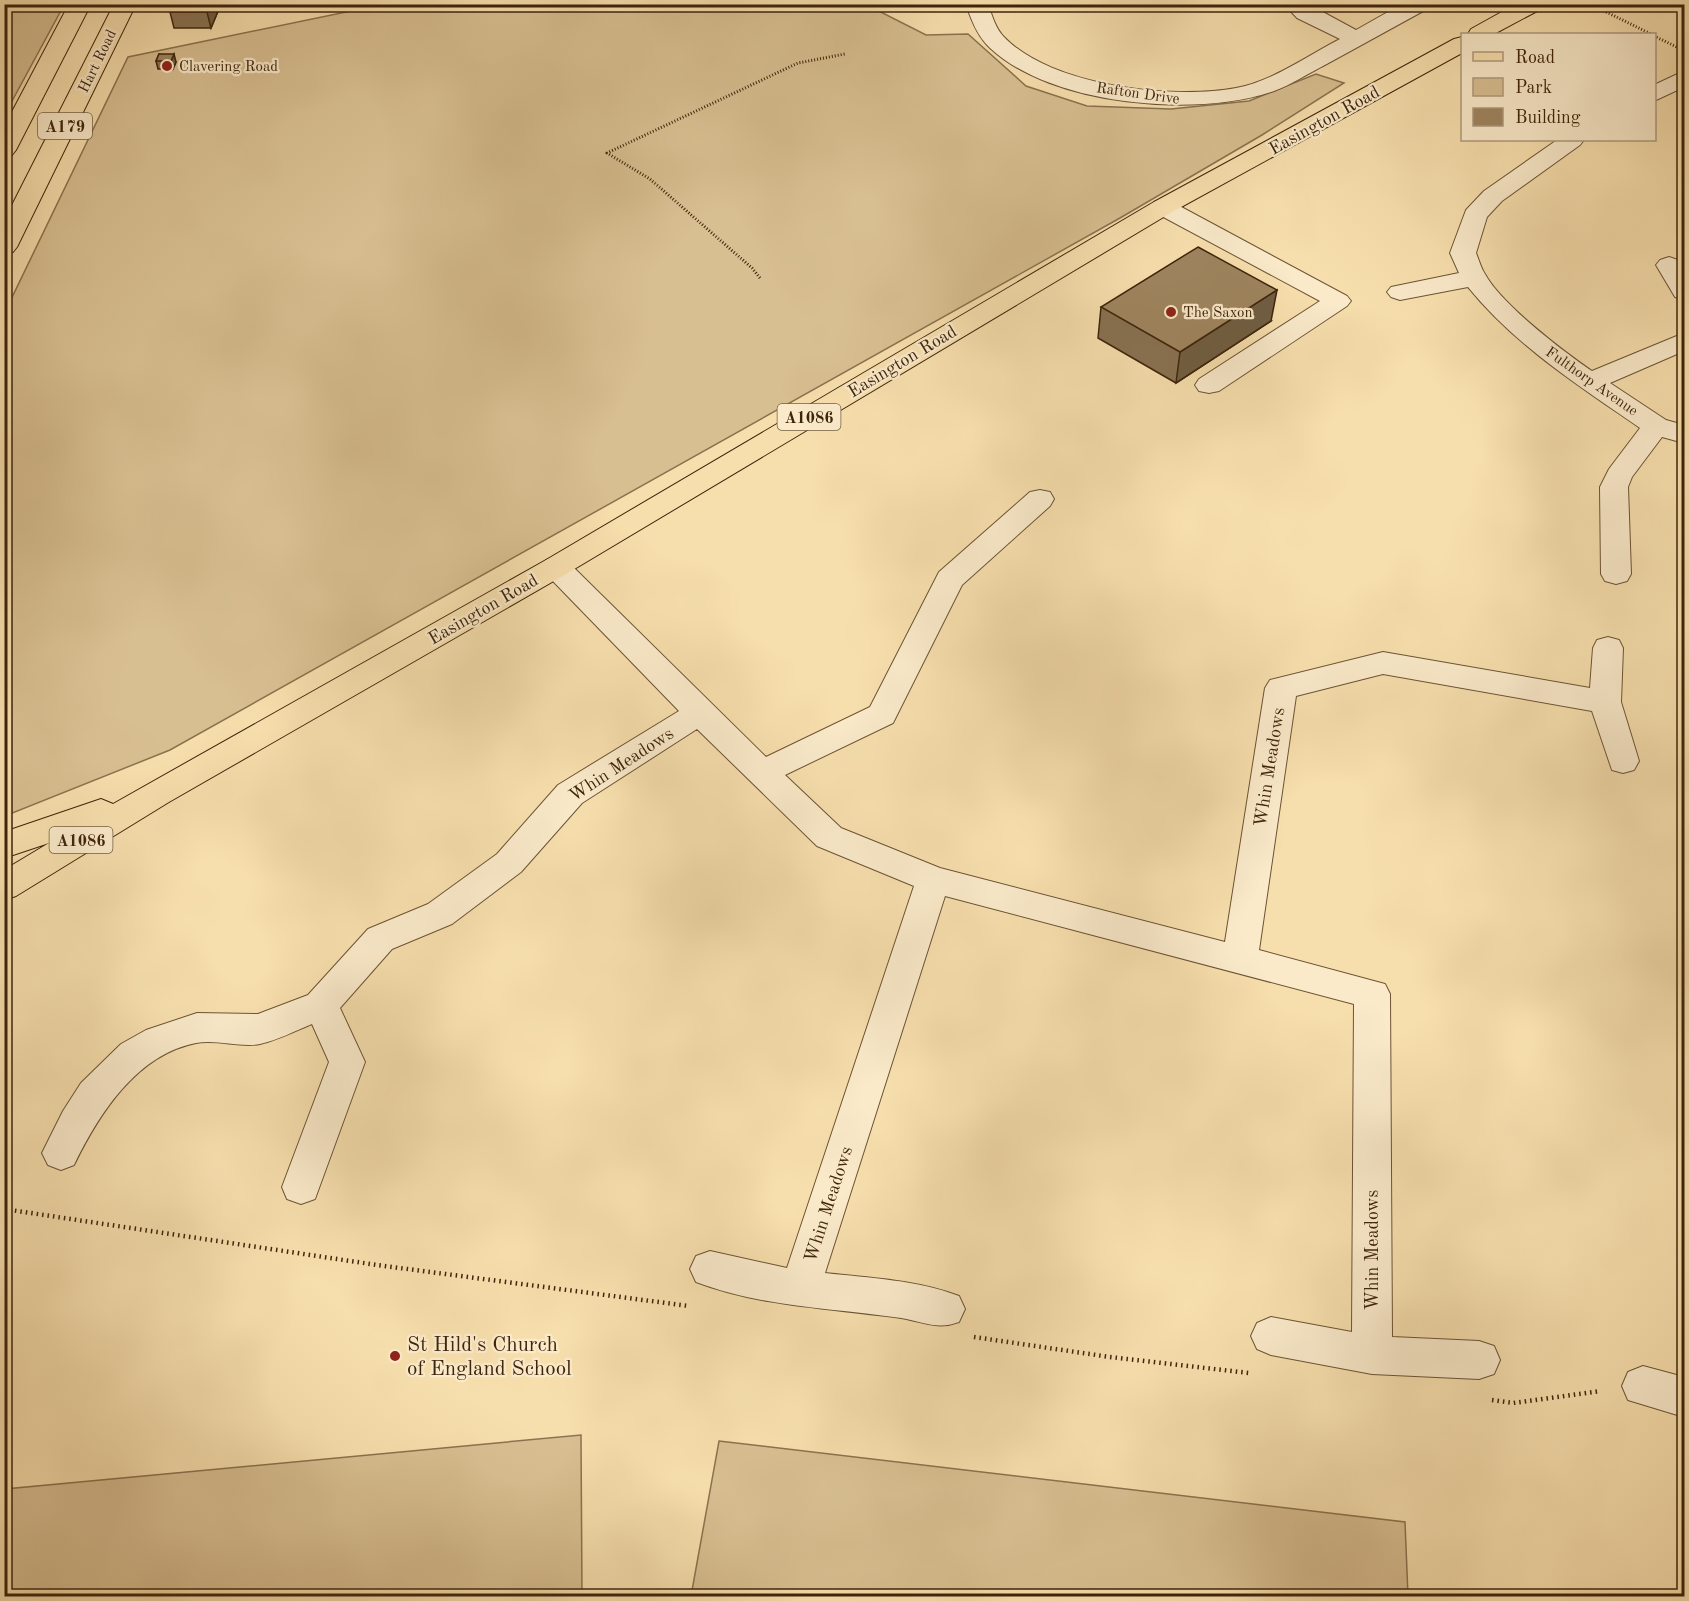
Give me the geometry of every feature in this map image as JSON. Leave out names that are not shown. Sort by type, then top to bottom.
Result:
[{"type":"main road","name":"A179","points":[[4,150],[80,4]]},
{"type":"main road","name":"Hart Road","points":[[4,247],[125,4]]},
{"type":"main road","points":[[1481,33],[1533,4]]},
{"type":"main road","name":"Easington Road","points":[[4,887],[157,794],[556,567],[1163,207],[1461,45]]},
{"type":"main road","name":"Easington Road","points":[[4,845],[157,794]]},
{"type":"street","name":"Rafton Drive","points":[[977,4],[984,24],[998,44],[1029,66],[1077,82],[1143,97],[1189,100],[1232,96],[1266,87],[1419,4]]},
{"type":"street","points":[[1294,4],[1305,13],[1357,39]]},
{"type":"street","points":[[1656,93],[1684,78]]},
{"type":"street","name":"Fulthorp Avenue","points":[[1571,141],[1493,196],[1475,215],[1463,253],[1474,278],[1492,301],[1555,358],[1656,426],[1684,434]]},
{"type":"street","points":[[1163,207],[1338,301],[1209,385]]},
{"type":"street","points":[[1669,265],[1684,292]]},
{"type":"street","points":[[1400,292],[1474,278]]},
{"type":"street","points":[[1592,381],[1684,341]]},
{"type":"street","points":[[1616,574],[1614,487],[1619,475],[1656,426]]},
{"type":"street","points":[[764,772],[882,715],[950,579],[1040,499]]},
{"type":"street","name":"Whin Meadows","points":[[556,567],[700,713],[764,772],[829,837],[933,880],[1372,994],[1372,1355]]},
{"type":"street","points":[[1608,648],[1605,702],[1623,761]]},
{"type":"street","name":"Whin Meadows","points":[[1240,958],[1281,688],[1383,663],[1605,702]]},
{"type":"street","name":"Whin Meadows","points":[[321,1005],[380,939],[440,914],[509,864],[570,794],[700,713]]},
{"type":"street","name":"Whin Meadows","points":[[800,1289],[933,880]]},
{"type":"street","points":[[62,1153],[76,1122],[94,1094],[134,1055],[159,1041],[197,1028],[259,1029],[321,1005],[347,1062],[301,1187]]},
{"type":"street","name":"Whin Meadows","points":[[710,1269],[800,1289],[901,1300],[945,1309]]},
{"type":"street","points":[[1271,1336],[1372,1355],[1479,1360]]},
{"type":"street","points":[[1643,1386],[1684,1397]]},
{"type":"path","points":[[1590,4],[1649,33]]},
{"type":"path","points":[[1656,36],[1684,50]]},
{"type":"path","points":[[760,278],[752,268],[650,179],[607,153],[798,63],[845,54]]},
{"type":"green space","points":[[4,5],[64,5],[5,114]]},
{"type":"green space","points":[[380,5],[867,5],[926,35],[968,34],[1026,86],[1087,106],[1171,109],[1249,101],[1316,74],[1344,83],[1262,135],[1120,218],[170,750],[5,816],[4,314],[128,57]]},
{"type":"green space","points":[[581,1435],[582,1596],[5,1596],[5,1489]]},
{"type":"green space","points":[[719,1441],[1405,1522],[1408,1596],[691,1596]]},
{"type":"building","points":[[173,4],[210,4],[207,12],[170,12]]},
{"type":"building","points":[[159,54],[174,54],[171,61],[156,61]]},
{"type":"building","points":[[1198,247],[1277,290],[1180,352],[1101,307]]},
{"type":"place","name":"Clavering Road","points":[[167,66]]},
{"type":"place","name":"The Saxon","points":[[1171,312]]},
{"type":"place","name":"St Hild's Church of England School","points":[[395,1356]]}]
